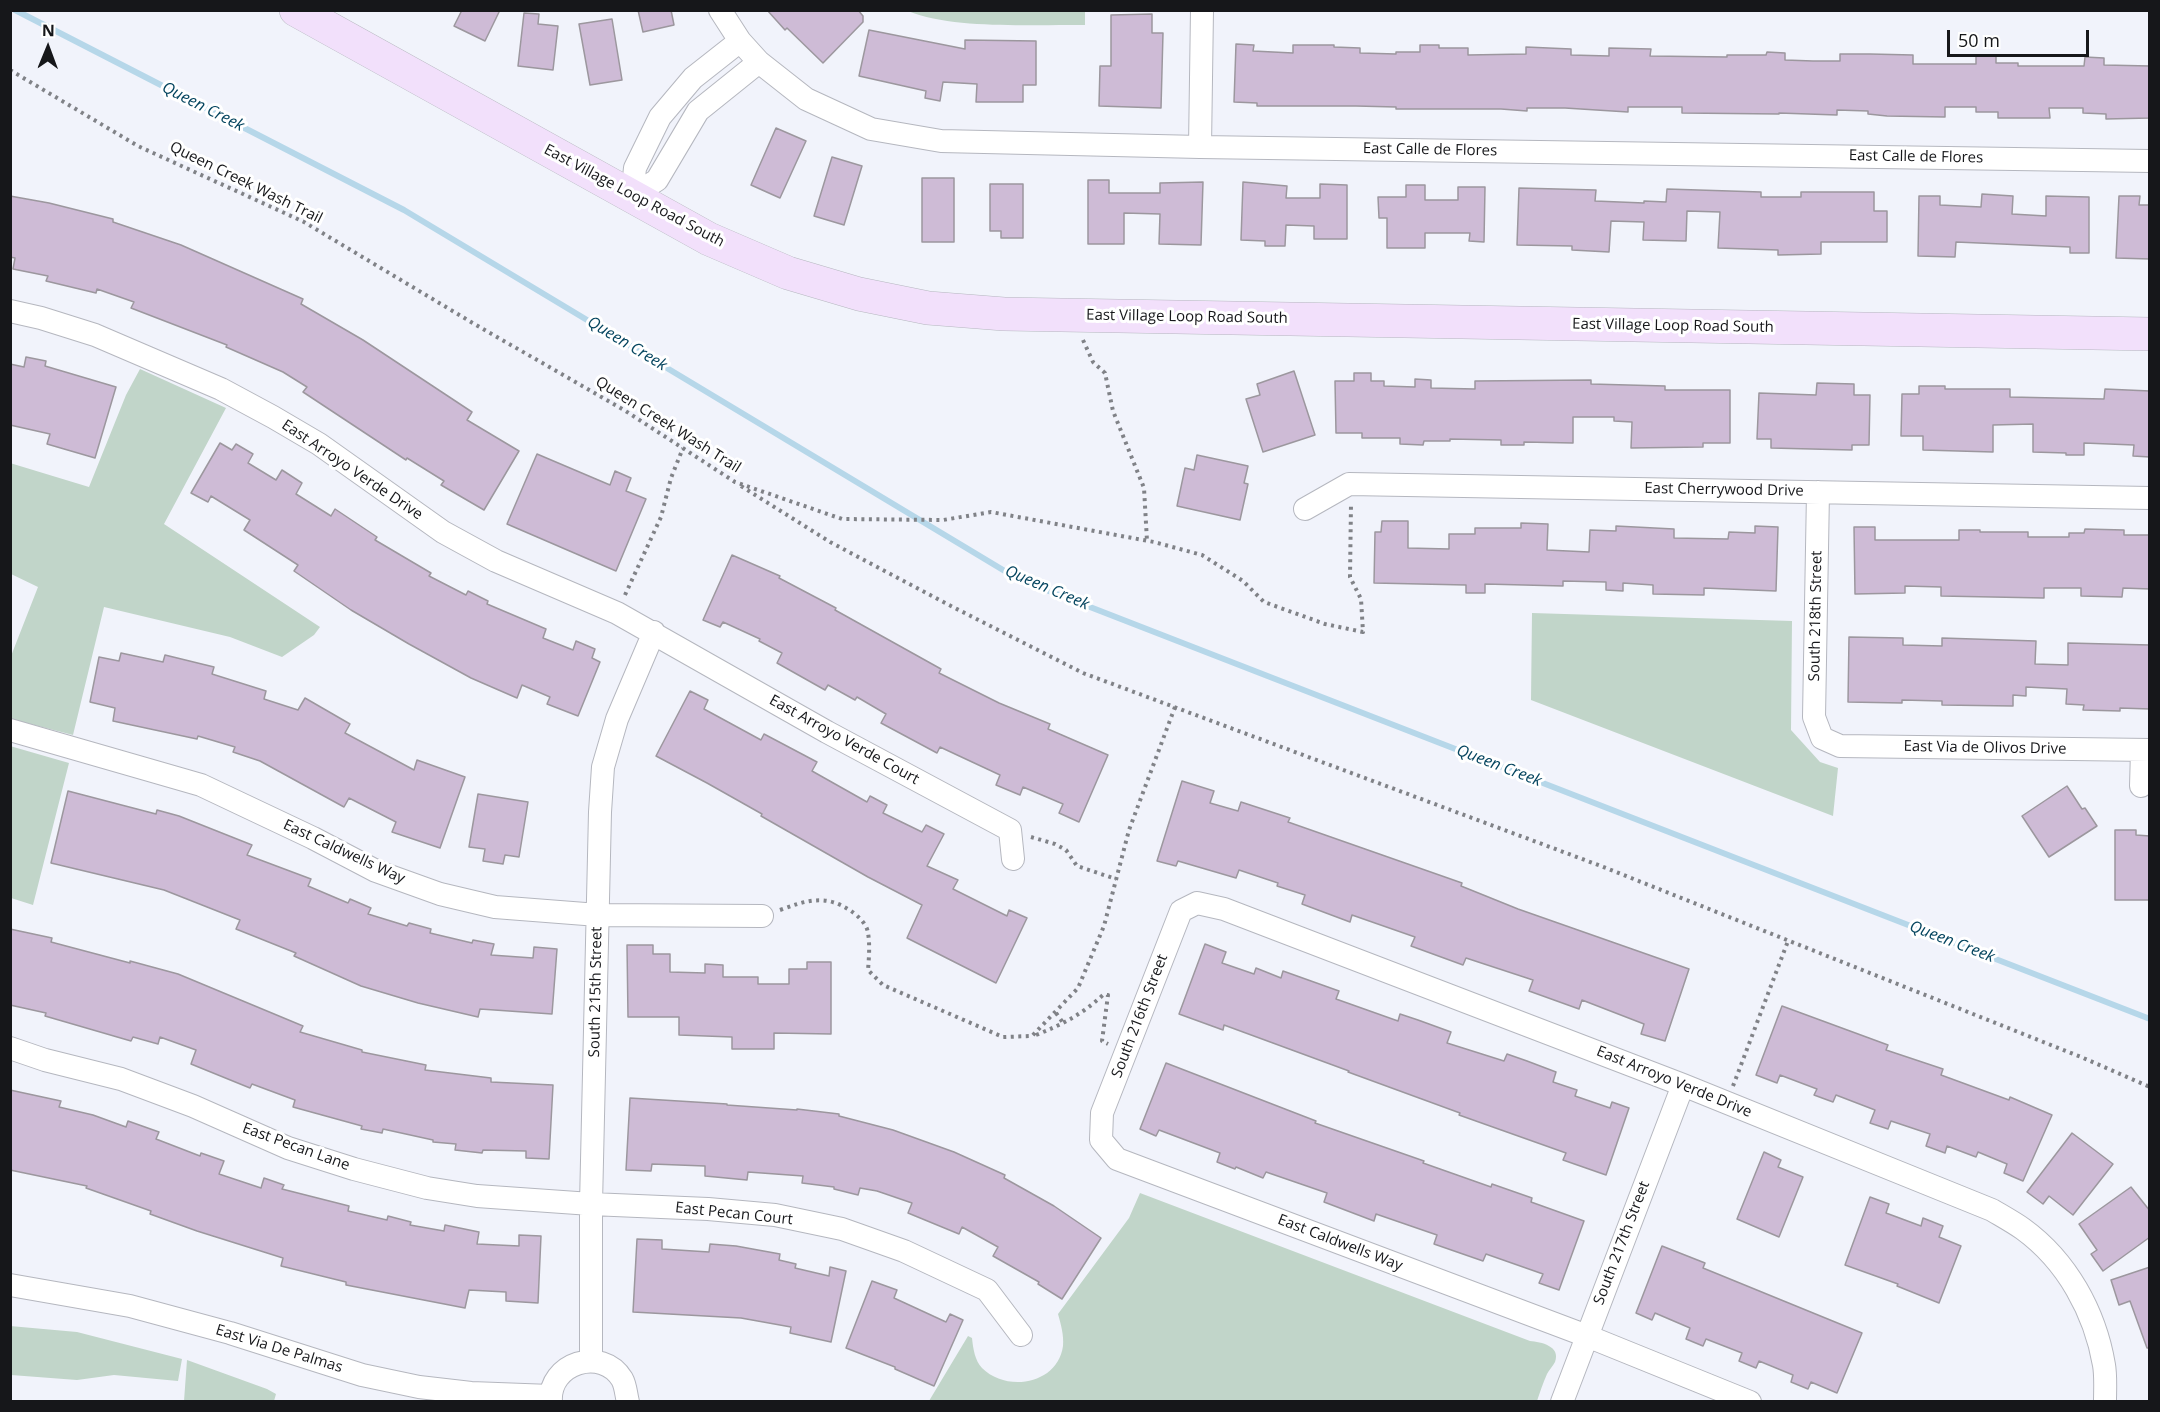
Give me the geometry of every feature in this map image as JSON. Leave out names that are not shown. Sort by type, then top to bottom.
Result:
[{"type":"street","name":"East Village Loop Road South","points":[[296,10],[718,243],[788,273],[859,294],[928,308],[1004,314],[2150,334]]},
{"type":"street","points":[[632,196],[635,168],[660,117],[693,78],[740,41],[720,10]]},
{"type":"street","points":[[1200,147],[1202,10]]},
{"type":"street","name":"East Calle de Flores","points":[[740,41],[759,62],[806,99],[871,129],[941,141],[2150,161]]},
{"type":"street","points":[[632,196],[657,180],[698,111],[759,62]]},
{"type":"street","name":"East Arroyo Verde Drive","points":[[10,311],[95,335],[221,389],[319,444],[443,532],[496,561],[617,613],[654,632]]},
{"type":"street","points":[[1305,509],[1349,484]]},
{"type":"street","name":"East Cherrywood Drive","points":[[1349,484],[2150,498]]},
{"type":"street","name":"South 218th Street","points":[[1818,492],[1814,717],[1822,738]]},
{"type":"street","name":"East Arroyo Verde Court","points":[[654,632],[827,732],[1010,830]]},
{"type":"street","name":"South 215th Street","points":[[591,1361],[591,1204],[603,767],[617,719],[654,632]]},
{"type":"street","name":"East Caldwells Way","points":[[10,730],[201,785],[313,838],[376,871],[440,894],[495,907],[598,915],[762,916]]},
{"type":"street","name":"East Via de Olivos Drive","points":[[1822,738],[1840,746],[2146,750]]},
{"type":"street","points":[[2141,786],[2146,750]]},
{"type":"street","points":[[1010,830],[1013,859]]},
{"type":"street","name":"East Arroyo Verde Drive","points":[[1197,903],[1224,909],[1683,1085],[1992,1210],[2024,1229],[2066,1271],[2097,1334],[2105,1366],[2105,1401]]},
{"type":"street","name":"South 216th Street","points":[[1101,1140],[1102,1113],[1180,911],[1197,903]]},
{"type":"street","name":"East Pecan Lane","points":[[10,1048],[45,1060],[121,1079],[193,1106],[288,1148],[427,1188],[477,1196],[591,1204]]},
{"type":"street","name":"South 217th Street","points":[[1562,1401],[1683,1085]]},
{"type":"street","name":"East Caldwells Way","points":[[1101,1140],[1118,1159],[1587,1336],[1750,1401]]},
{"type":"street","name":"East Pecan Court","points":[[591,1204],[708,1209],[775,1215],[842,1229],[904,1251],[987,1290],[1021,1335]]},
{"type":"street","name":"East Via De Palmas","points":[[10,1285],[130,1306],[230,1333],[373,1377],[419,1387],[551,1399],[554,1385],[568,1367],[579,1362],[591,1361]]},
{"type":"street","points":[[591,1361],[603,1364],[621,1378],[628,1401]]},
{"type":"path","name":"Queen Creek Wash Trail","points":[[10,70],[138,146],[304,222],[624,410],[735,482],[842,519],[943,520],[991,512],[1147,541],[1202,555],[1243,580],[1264,602],[1326,624],[1363,632],[1361,600],[1350,577],[1352,513],[1349,484]]},
{"type":"path","points":[[1078,315],[1085,346],[1094,362],[1105,373],[1113,411],[1144,488],[1147,541]]},
{"type":"path","points":[[617,613],[661,517],[682,448]]},
{"type":"path","points":[[735,482],[830,542],[1083,673],[1601,866],[2081,1057],[2150,1087]]},
{"type":"path","points":[[1032,1036],[1078,988],[1104,926],[1129,830],[1175,707]]},
{"type":"path","points":[[1010,830],[1055,844],[1066,850],[1077,866],[1116,879]]},
{"type":"path","points":[[762,916],[801,902],[820,900],[837,902],[858,916],[868,930],[868,970],[883,985],[1003,1037],[1032,1036],[1064,1024],[1103,995],[1108,995],[1102,1041],[1126,1051]]},
{"type":"path","points":[[1727,1103],[1788,941]]},
{"type":"path","points":[[1056,1013],[1064,1024]]},
{"type":"green space","points":[[908,11],[1085,11],[1085,25],[971,24],[927,17]]},
{"type":"green space","points":[[140,369],[226,408],[164,524],[320,627],[314,635],[282,657],[230,637],[104,607],[73,735],[11,719],[11,656],[38,587],[11,574],[10,463],[89,487],[126,395]]},
{"type":"green space","points":[[1532,613],[1792,621],[1791,730],[1820,762],[1838,768],[1833,816],[1531,700]]},
{"type":"green space","points":[[10,746],[69,763],[33,905],[11,898]]},
{"type":"green space","points":[[1140,1193],[1530,1341],[1549,1346],[1555,1352],[1555,1362],[1547,1374],[1537,1401],[929,1401],[968,1336],[972,1338],[978,1362],[992,1376],[1017,1382],[1030,1381],[1052,1369],[1059,1359],[1063,1346],[1063,1334],[1058,1314],[1129,1218]]},
{"type":"green space","points":[[10,1326],[77,1332],[182,1359],[178,1381],[114,1375],[77,1380],[11,1375]]},
{"type":"green space","points":[[187,1360],[267,1389],[276,1394],[274,1401],[184,1401]]},
{"type":"building","points":[[462,10],[500,10],[485,41],[454,26]]},
{"type":"building","points":[[638,10],[671,10],[674,25],[643,32]]},
{"type":"building","points":[[767,10],[858,10],[863,16],[863,22],[823,63],[787,28],[785,30]]},
{"type":"building","points":[[524,13],[539,14],[538,24],[558,26],[553,70],[518,66]]},
{"type":"building","points":[[1152,14],[1152,33],[1163,33],[1161,108],[1099,106],[1100,66],[1111,66],[1111,15]]},
{"type":"building","points":[[612,19],[622,80],[590,85],[579,24]]},
{"type":"building","points":[[869,30],[965,49],[965,40],[1036,41],[1036,85],[1023,85],[1023,102],[976,102],[977,84],[943,82],[940,101],[925,98],[926,91],[859,76]]},
{"type":"building","points":[[1236,44],[1254,45],[1253,51],[1293,53],[1293,45],[1334,45],[1334,47],[1360,48],[1360,53],[1396,54],[1396,52],[1420,52],[1420,45],[1439,45],[1439,48],[1468,48],[1468,55],[1526,54],[1526,47],[1571,49],[1571,55],[1609,56],[1609,48],[1651,49],[1650,56],[1727,57],[1727,55],[1766,55],[1767,52],[1785,53],[1785,60],[1813,61],[1840,61],[1840,54],[1913,55],[1913,64],[1976,64],[1976,55],[1996,55],[1996,63],[2018,63],[2018,66],[2084,66],[2085,57],[2104,58],[2104,65],[2150,66],[2150,118],[2106,119],[2106,114],[2083,113],[2083,108],[2049,108],[2050,118],[1998,118],[1998,112],[1976,112],[1976,107],[1945,107],[1945,117],[1887,116],[1868,114],[1868,111],[1837,110],[1837,115],[1682,113],[1682,107],[1628,107],[1628,112],[1565,108],[1527,108],[1527,111],[1396,109],[1396,107],[1356,106],[1257,106],[1257,103],[1234,102]]},
{"type":"building","points":[[776,128],[806,141],[780,198],[751,185]]},
{"type":"building","points":[[832,157],[862,166],[844,225],[814,216]]},
{"type":"building","points":[[922,178],[954,178],[954,242],[922,242]]},
{"type":"building","points":[[1088,180],[1109,180],[1109,193],[1160,193],[1160,183],[1203,182],[1201,245],[1159,244],[1160,214],[1124,213],[1124,244],[1088,244]]},
{"type":"building","points":[[1243,182],[1287,186],[1286,198],[1320,198],[1320,184],[1347,185],[1347,239],[1314,239],[1314,226],[1286,225],[1285,246],[1265,246],[1265,241],[1241,240]]},
{"type":"building","points":[[990,184],[1023,184],[1023,238],[1001,238],[1001,231],[990,231]]},
{"type":"building","points":[[1406,185],[1425,185],[1425,200],[1458,200],[1458,187],[1485,187],[1484,242],[1469,241],[1470,233],[1425,233],[1425,248],[1387,248],[1387,218],[1379,218],[1378,197],[1406,197]]},
{"type":"building","points":[[1519,188],[1596,190],[1595,201],[1644,203],[1644,201],[1666,202],[1667,189],[1761,192],[1761,197],[1801,197],[1801,192],[1874,192],[1874,211],[1887,211],[1887,242],[1821,242],[1821,254],[1778,255],[1778,250],[1718,248],[1720,212],[1687,211],[1686,241],[1643,240],[1644,222],[1611,221],[1609,252],[1572,250],[1572,246],[1517,245]]},
{"type":"building","points":[[1982,194],[2013,196],[2012,214],[2046,216],[2046,196],[2089,197],[2089,253],[2070,253],[2070,247],[1956,242],[1955,257],[1918,256],[1919,196],[1940,196],[1940,205],[1981,207]]},
{"type":"building","points":[[10,196],[113,219],[113,222],[181,245],[303,299],[301,304],[363,340],[472,412],[467,420],[519,451],[484,510],[441,485],[444,481],[407,458],[406,460],[303,392],[307,387],[283,372],[226,347],[227,345],[131,308],[134,302],[97,289],[96,293],[46,281],[48,276],[13,269],[15,258],[10,257]]},
{"type":"building","points":[[2119,196],[2140,196],[2139,205],[2150,205],[2150,259],[2116,258]]},
{"type":"building","points":[[26,357],[46,361],[45,366],[116,387],[95,458],[47,444],[50,434],[10,425],[10,364],[24,367]]},
{"type":"building","points":[[1294,371],[1315,435],[1263,452],[1246,399],[1260,395],[1257,384]]},
{"type":"building","points":[[1354,373],[1371,373],[1371,381],[1384,381],[1384,386],[1415,387],[1415,379],[1431,380],[1431,388],[1475,389],[1475,381],[1591,380],[1591,384],[1665,386],[1665,390],[1730,390],[1730,443],[1703,443],[1703,447],[1631,448],[1632,422],[1614,421],[1614,417],[1573,417],[1573,443],[1524,442],[1524,445],[1501,445],[1501,440],[1450,439],[1450,441],[1424,441],[1423,445],[1400,444],[1400,438],[1362,438],[1362,433],[1336,433],[1335,381],[1354,381]]},
{"type":"building","points":[[1817,383],[1854,384],[1854,395],[1870,395],[1869,445],[1852,445],[1852,450],[1771,448],[1771,439],[1757,439],[1759,393],[1816,395]]},
{"type":"building","points":[[1919,386],[1945,386],[1945,389],[2010,389],[2010,397],[2104,399],[2105,389],[2150,391],[2150,457],[2133,456],[2134,445],[2084,443],[2084,455],[2033,452],[2033,424],[1993,425],[1993,452],[1923,450],[1923,436],[1901,436],[1902,394],[1919,394]]},
{"type":"building","points":[[220,443],[232,450],[236,444],[253,454],[248,463],[276,480],[282,470],[302,483],[296,494],[331,516],[335,509],[377,537],[375,540],[431,573],[429,576],[466,595],[468,591],[488,601],[487,604],[546,629],[543,638],[573,650],[576,641],[595,649],[592,658],[600,662],[578,716],[547,704],[550,697],[522,685],[517,698],[471,678],[409,644],[351,610],[294,571],[298,565],[244,530],[250,520],[211,496],[208,502],[191,493]]},
{"type":"building","points":[[537,454],[610,485],[615,471],[631,478],[626,491],[646,499],[616,571],[507,524]]},
{"type":"building","points":[[1197,455],[1248,466],[1244,483],[1248,484],[1240,520],[1177,506],[1185,468],[1194,470]]},
{"type":"building","points":[[1382,521],[1408,521],[1408,548],[1449,549],[1449,534],[1475,534],[1475,528],[1521,528],[1521,523],[1548,524],[1547,550],[1589,552],[1590,530],[1616,531],[1616,526],[1674,529],[1674,538],[1728,539],[1729,532],[1755,533],[1755,526],[1778,527],[1776,591],[1704,588],[1704,595],[1653,594],[1653,585],[1623,583],[1623,591],[1606,590],[1606,582],[1563,581],[1563,586],[1485,584],[1485,593],[1466,593],[1466,585],[1374,583],[1375,532],[1381,532]]},
{"type":"building","points":[[1854,527],[1875,527],[1875,540],[1959,540],[1959,530],[2028,532],[2028,537],[2069,537],[2069,533],[2084,533],[2085,529],[2124,530],[2124,535],[2150,535],[2150,589],[2123,588],[2122,597],[2081,596],[2081,588],[2044,588],[2044,598],[1941,596],[1941,587],[1905,586],[1905,593],[1855,594]]},
{"type":"building","points":[[732,555],[780,576],[779,578],[941,669],[939,673],[999,703],[1050,724],[1048,729],[1108,755],[1079,822],[1059,813],[1063,804],[1023,787],[1020,795],[996,785],[1000,775],[940,747],[937,753],[881,723],[886,714],[857,697],[855,700],[828,685],[825,690],[777,663],[782,653],[759,641],[760,639],[723,622],[720,627],[703,620]]},
{"type":"building","points":[[1849,637],[1903,638],[1903,645],[1942,646],[1942,638],[2036,641],[2035,664],[2068,665],[2068,643],[2150,645],[2150,709],[2083,710],[2084,705],[2066,704],[2067,689],[2026,687],[2026,696],[2013,695],[2013,706],[1942,705],[1942,701],[1902,700],[1902,703],[1848,702]]},
{"type":"building","points":[[121,653],[163,662],[165,655],[214,667],[212,674],[266,691],[264,699],[298,710],[305,698],[350,724],[345,733],[414,770],[417,760],[465,777],[440,848],[392,832],[396,822],[349,798],[344,807],[260,761],[233,752],[235,747],[198,736],[197,739],[113,721],[115,708],[90,702],[99,657],[119,661]]},
{"type":"building","points":[[690,691],[708,700],[704,709],[761,740],[764,734],[817,762],[812,771],[867,802],[870,796],[887,805],[883,813],[922,832],[926,825],[944,834],[927,866],[958,880],[953,889],[1007,916],[1009,910],[1027,918],[996,983],[907,938],[922,905],[868,877],[761,816],[762,814],[656,756]]},
{"type":"building","points":[[1182,781],[1214,791],[1210,803],[1238,811],[1241,802],[1290,818],[1288,822],[1462,883],[1461,886],[1518,909],[1689,969],[1665,1041],[1641,1034],[1644,1024],[1582,1000],[1579,1009],[1529,991],[1533,980],[1466,958],[1463,965],[1411,946],[1415,937],[1352,915],[1350,922],[1302,904],[1305,895],[1277,886],[1278,883],[1239,870],[1236,878],[1178,861],[1176,866],[1157,861]]},
{"type":"building","points":[[2067,786],[2097,826],[2049,857],[2022,816]]},
{"type":"building","points":[[68,791],[156,814],[157,810],[179,816],[252,845],[247,855],[311,879],[308,886],[348,903],[350,899],[371,908],[368,914],[407,926],[409,923],[431,929],[430,933],[472,943],[473,940],[494,944],[491,955],[533,958],[534,947],[557,949],[552,1014],[480,1009],[478,1017],[418,1003],[361,986],[294,956],[296,953],[236,929],[240,920],[164,890],[51,863]]},
{"type":"building","points":[[478,794],[528,802],[519,857],[505,855],[503,864],[483,861],[485,849],[469,847]]},
{"type":"building","points":[[2115,830],[2136,830],[2136,835],[2150,836],[2150,900],[2115,900]]},
{"type":"building","points":[[10,929],[52,938],[51,942],[178,974],[303,1026],[300,1032],[362,1050],[362,1052],[426,1065],[425,1070],[491,1078],[491,1082],[553,1085],[549,1159],[526,1158],[526,1151],[483,1150],[482,1153],[455,1150],[456,1144],[433,1142],[433,1140],[383,1129],[382,1133],[361,1129],[362,1126],[293,1107],[295,1100],[252,1084],[250,1088],[191,1064],[196,1050],[160,1037],[158,1044],[133,1037],[131,1041],[45,1016],[46,1013],[10,1005]]},
{"type":"building","points":[[1205,944],[1226,952],[1222,963],[1254,974],[1256,968],[1281,978],[1283,971],[1339,991],[1336,999],[1398,1021],[1400,1014],[1451,1032],[1447,1043],[1504,1061],[1507,1054],[1556,1072],[1553,1082],[1577,1090],[1575,1096],[1610,1108],[1612,1102],[1629,1108],[1606,1175],[1563,1160],[1566,1153],[1459,1115],[1460,1113],[1349,1071],[1224,1025],[1223,1030],[1179,1014]]},
{"type":"building","points":[[627,945],[653,945],[653,954],[670,954],[670,972],[705,973],[705,964],[723,965],[723,977],[758,977],[758,984],[789,984],[789,969],[807,969],[807,962],[831,962],[831,1034],[774,1033],[774,1049],[732,1049],[732,1037],[679,1035],[679,1017],[628,1017]]},
{"type":"building","points":[[1782,1006],[1888,1045],[1886,1050],[1943,1069],[1941,1075],[2009,1100],[2010,1097],[2052,1115],[2023,1181],[2004,1173],[2007,1164],[1978,1152],[1976,1157],[1947,1146],[1945,1153],[1926,1146],[1930,1134],[1891,1121],[1888,1129],[1870,1123],[1875,1110],[1836,1095],[1833,1102],[1814,1095],[1817,1089],[1780,1075],[1777,1083],[1756,1075]]},
{"type":"building","points":[[1166,1063],[1316,1121],[1315,1123],[1491,1187],[1492,1184],[1532,1198],[1531,1202],[1584,1221],[1559,1290],[1539,1283],[1543,1274],[1486,1254],[1483,1261],[1434,1244],[1437,1235],[1376,1214],[1374,1221],[1324,1202],[1327,1193],[1266,1172],[1263,1178],[1236,1167],[1235,1169],[1217,1162],[1220,1153],[1159,1130],[1156,1136],[1140,1129]]},
{"type":"building","points":[[10,1090],[61,1101],[59,1107],[93,1115],[126,1127],[128,1121],[159,1132],[156,1139],[200,1156],[201,1153],[224,1161],[219,1174],[261,1188],[264,1178],[284,1185],[282,1189],[349,1206],[348,1211],[387,1220],[388,1216],[411,1222],[410,1225],[444,1231],[445,1225],[479,1232],[477,1244],[519,1246],[519,1235],[541,1236],[538,1303],[506,1301],[506,1292],[469,1290],[465,1308],[346,1285],[346,1282],[281,1266],[283,1258],[150,1214],[151,1211],[86,1188],[87,1186],[10,1170]]},
{"type":"building","points":[[630,1098],[839,1114],[839,1116],[893,1130],[954,1152],[1005,1175],[1004,1178],[1054,1206],[1101,1238],[1062,1299],[1038,1284],[1039,1282],[993,1256],[998,1247],[962,1227],[959,1234],[908,1213],[912,1203],[877,1191],[860,1188],[858,1195],[834,1189],[834,1187],[802,1183],[803,1176],[748,1172],[747,1180],[705,1176],[705,1166],[652,1164],[651,1171],[626,1170]]},
{"type":"building","points":[[2072,1133],[2113,1164],[2073,1215],[2049,1196],[2043,1204],[2027,1192]]},
{"type":"building","points":[[1764,1152],[1781,1160],[1778,1167],[1803,1177],[1779,1237],[1737,1219]]},
{"type":"building","points":[[2131,1187],[2150,1211],[2150,1237],[2103,1271],[2091,1254],[2097,1250],[2079,1224]]},
{"type":"building","points":[[1870,1197],[1889,1204],[1886,1213],[1921,1226],[1923,1218],[1943,1226],[1939,1237],[1961,1246],[1939,1303],[1897,1286],[1898,1284],[1845,1265]]},
{"type":"building","points":[[637,1239],[662,1240],[662,1249],[709,1252],[710,1244],[736,1246],[780,1254],[779,1260],[796,1264],[795,1268],[829,1276],[830,1267],[846,1271],[831,1342],[790,1333],[791,1327],[741,1318],[633,1312]]},
{"type":"building","points":[[1662,1246],[1705,1263],[1703,1268],[1862,1333],[1837,1393],[1811,1382],[1808,1389],[1791,1382],[1793,1375],[1759,1361],[1756,1368],[1739,1361],[1742,1353],[1706,1339],[1703,1346],[1686,1339],[1690,1328],[1655,1313],[1652,1320],[1636,1313]]},
{"type":"building","points":[[2150,1267],[2150,1348],[2147,1348],[2130,1301],[2119,1305],[2111,1280]]},
{"type":"building","points":[[872,1281],[897,1290],[894,1298],[946,1322],[950,1314],[963,1320],[934,1386],[895,1367],[846,1348]]},
{"type":"waterway","name":"Queen Creek","points":[[15,10],[404,210],[1018,579],[2150,1019]]}]
